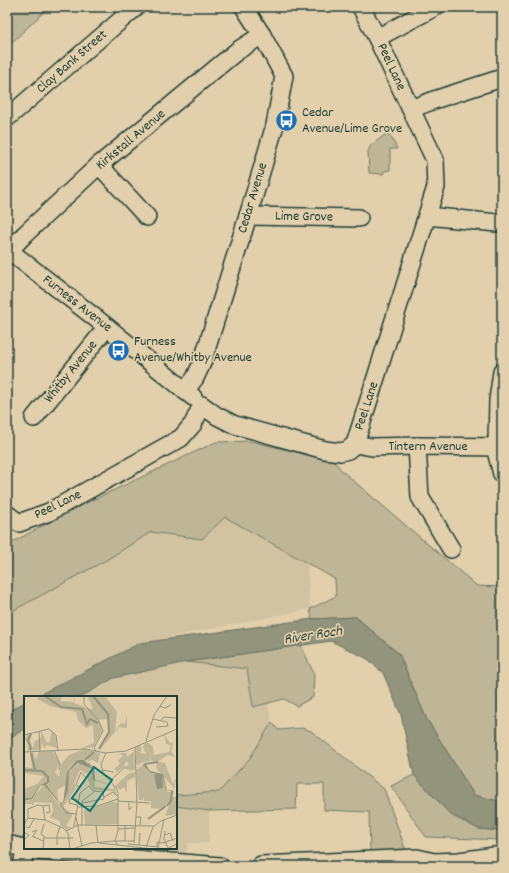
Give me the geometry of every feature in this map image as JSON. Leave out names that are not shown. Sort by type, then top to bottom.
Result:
[{"type":"street","name":"Clay Bank Street","points":[[7,118],[136,7]]},
{"type":"street","name":"Cedar Avenue","points":[[185,391],[195,378],[202,363],[275,125],[284,76],[262,35],[244,7]]},
{"type":"street","name":"Peel Lane","points":[[13,519],[49,512],[181,438],[192,424],[202,405],[235,425],[325,450],[341,452],[348,450],[355,444],[436,187],[435,160],[378,38],[361,7]]},
{"type":"street","points":[[378,38],[435,7]]},
{"type":"street","name":"Kirkstall Avenue","points":[[8,251],[99,165],[237,51],[262,35]]},
{"type":"street","points":[[411,109],[502,78]]},
{"type":"street","points":[[99,165],[147,217]]},
{"type":"street","name":"Lime Grove","points":[[248,216],[359,218]]},
{"type":"street","points":[[427,216],[498,223]]},
{"type":"street","name":"Furness Avenue","points":[[8,251],[107,327],[202,405]]},
{"type":"street","name":"Whitby Avenue","points":[[34,418],[107,327]]},
{"type":"street","points":[[502,372],[498,400],[497,441],[502,474]]},
{"type":"street","name":"Tintern Avenue","points":[[355,444],[372,447],[498,447]]},
{"type":"street","points":[[417,446],[420,497],[451,550]]},
{"type":"street","points":[[7,844],[24,849]]},
{"type":"street","points":[[22,866],[25,849],[220,866]]},
{"type":"street","points":[[260,866],[417,858],[434,862],[459,861],[502,855]]},
{"type":"shaded area","points":[[7,7],[49,7],[7,47]]},
{"type":"shaded area","points":[[385,135],[390,135],[397,149],[390,149],[390,170],[384,171],[383,174],[369,173],[368,151],[371,145]]},
{"type":"shaded area","points":[[250,441],[334,461],[342,471],[477,586],[502,587],[502,802],[474,795],[426,718],[399,654],[356,617],[312,619],[310,609],[336,596],[335,579],[225,517],[202,539],[151,532],[108,559],[7,614],[7,545],[78,507],[216,442]]},
{"type":"shaded area","points":[[225,517],[307,564],[310,609],[140,643],[37,696],[24,696],[24,703],[7,712],[7,614],[108,559],[151,532],[202,539]]},
{"type":"shaded area","points":[[301,645],[314,674],[313,697],[297,706],[284,699],[253,707],[247,669],[187,662]]},
{"type":"shaded area","points":[[187,662],[247,669],[252,707],[268,703],[272,722],[250,758],[218,792],[177,795],[177,696],[83,696],[114,678]]},
{"type":"shaded area","points":[[272,722],[278,730],[302,728],[311,731],[384,789],[406,851],[370,854],[369,812],[324,810],[324,784],[297,784],[296,809],[209,811],[177,806],[177,795],[219,792],[250,758]]},
{"type":"shaded area","points":[[24,730],[24,844],[7,842],[7,739]]},
{"type":"shaded area","points":[[414,775],[451,815],[479,829],[502,831],[502,840],[426,837],[391,786]]},
{"type":"shaded area","points":[[177,806],[209,811],[209,843],[188,843],[186,859],[80,849],[177,849]]},
{"type":"water","name":"River Roch","points":[[356,617],[399,654],[426,718],[474,795],[502,802],[502,831],[479,829],[451,815],[414,775],[401,715],[383,673],[368,659],[331,641],[187,662],[114,678],[83,696],[37,696],[140,643],[312,619]]},
{"type":"water","points":[[24,703],[24,730],[7,739],[7,712]]},
{"type":"place","name":"Cedar Avenue/Lime Grove","points":[[286,121]]},
{"type":"place","name":"Furness Avenue/Whitby Avenue","points":[[119,350]]}]
